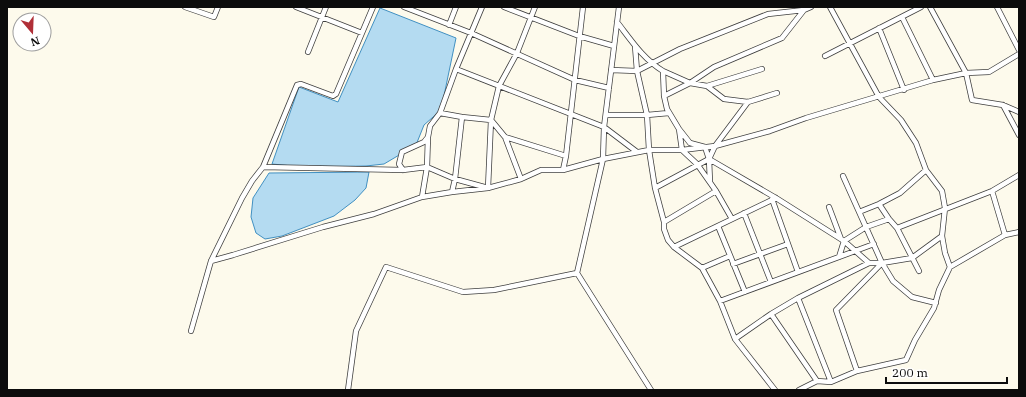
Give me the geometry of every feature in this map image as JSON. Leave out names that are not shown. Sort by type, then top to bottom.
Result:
[{"type":"street","points":[[185,7],[214,17],[218,7]]},
{"type":"street","points":[[296,7],[362,33]]},
{"type":"street","points":[[308,52],[326,7]]},
{"type":"street","points":[[190,331],[211,261],[242,198],[252,181],[263,167],[297,85],[301,84],[334,96],[336,94],[373,7]]},
{"type":"street","points":[[404,7],[471,33],[575,80],[609,88]]},
{"type":"street","points":[[449,25],[456,7]]},
{"type":"street","points":[[422,197],[427,167],[430,126],[440,113],[456,69],[482,7]]},
{"type":"street","points":[[504,7],[579,36],[614,46]]},
{"type":"street","points":[[488,188],[491,120],[499,86],[517,54],[535,7]]},
{"type":"street","points":[[563,170],[566,156],[583,7]]},
{"type":"street","points":[[618,7],[604,127],[603,159],[577,273],[651,390]]},
{"type":"street","points":[[611,70],[637,71],[680,49],[768,14],[804,10],[812,7]]},
{"type":"street","points":[[830,7],[880,96],[901,120],[916,143],[926,170],[942,191],[945,208],[942,236],[945,253],[950,267]]},
{"type":"street","points":[[825,56],[921,7]]},
{"type":"street","points":[[938,7],[932,8],[966,73],[972,100],[1003,105],[1019,112]]},
{"type":"street","points":[[211,261],[323,227],[374,214],[422,197],[488,188],[521,179],[541,170],[563,170],[603,159],[637,152],[649,150],[682,150],[715,146],[770,131],[806,118],[904,90],[933,80],[966,73],[989,72],[1019,52],[997,7]]},
{"type":"street","points":[[664,96],[714,67],[782,38],[804,10]]},
{"type":"street","points":[[902,17],[933,80]]},
{"type":"street","points":[[617,22],[635,46],[652,64],[690,82],[707,86],[724,99],[748,102],[777,93]]},
{"type":"street","points":[[879,28],[904,90]]},
{"type":"street","points":[[635,46],[637,71],[647,115],[649,150],[655,188],[664,222],[664,229],[668,240],[674,247],[702,268],[720,301],[735,339],[775,390]]},
{"type":"street","points":[[456,69],[604,127],[637,152]]},
{"type":"street","points":[[707,86],[762,69]]},
{"type":"street","points":[[663,70],[664,96],[669,113],[690,143],[705,147]]},
{"type":"street","points":[[655,188],[709,158],[715,146],[748,102]]},
{"type":"street","points":[[1003,105],[1019,135]]},
{"type":"street","points":[[440,113],[462,118],[491,120],[505,137],[521,179]]},
{"type":"street","points":[[606,115],[647,115],[669,113]]},
{"type":"street","points":[[452,192],[455,179],[462,118]]},
{"type":"street","points":[[680,129],[682,150],[697,164],[716,191],[732,219]]},
{"type":"street","points":[[403,170],[399,164],[402,152],[424,142],[428,137]]},
{"type":"street","points":[[505,137],[566,156]]},
{"type":"street","points":[[705,147],[709,158],[710,183]]},
{"type":"street","points":[[709,158],[842,240],[869,263]]},
{"type":"street","points":[[263,167],[403,170],[427,167],[455,179],[488,188]]},
{"type":"street","points":[[859,212],[900,193],[926,170]]},
{"type":"street","points":[[897,228],[945,208],[992,191],[1019,175]]},
{"type":"street","points":[[843,176],[882,263],[893,281],[912,297],[936,303]]},
{"type":"street","points":[[664,222],[716,191]]},
{"type":"street","points":[[992,191],[1005,235]]},
{"type":"street","points":[[674,247],[774,199]]},
{"type":"street","points":[[774,199],[798,272]]},
{"type":"street","points":[[879,204],[897,228],[919,271]]},
{"type":"street","points":[[829,206],[842,240],[839,257]]},
{"type":"street","points":[[744,213],[771,282]]},
{"type":"street","points":[[842,240],[866,227],[889,219]]},
{"type":"street","points":[[718,226],[745,292]]},
{"type":"street","points":[[800,390],[817,381],[831,382],[857,371],[906,360],[915,340],[934,308],[939,290],[950,267],[1005,235],[1019,232]]},
{"type":"street","points":[[735,339],[771,314],[798,298],[869,263],[882,263],[912,258],[942,236]]},
{"type":"street","points":[[733,264],[788,244]]},
{"type":"street","points":[[720,301],[874,244]]},
{"type":"street","points":[[702,268],[730,256]]},
{"type":"street","points":[[857,371],[836,310],[882,263]]},
{"type":"street","points":[[348,390],[356,331],[386,266],[463,292],[494,290],[577,273]]},
{"type":"street","points":[[798,298],[831,382]]},
{"type":"street","points":[[771,314],[817,381]]},
{"type":"water","points":[[380,8],[456,38],[441,110],[424,125],[416,145],[384,164],[366,166],[303,167],[272,164],[299,87],[338,102]]},
{"type":"water","points":[[369,172],[366,188],[355,200],[334,216],[282,236],[265,239],[256,233],[251,217],[253,198],[269,173]]}]
